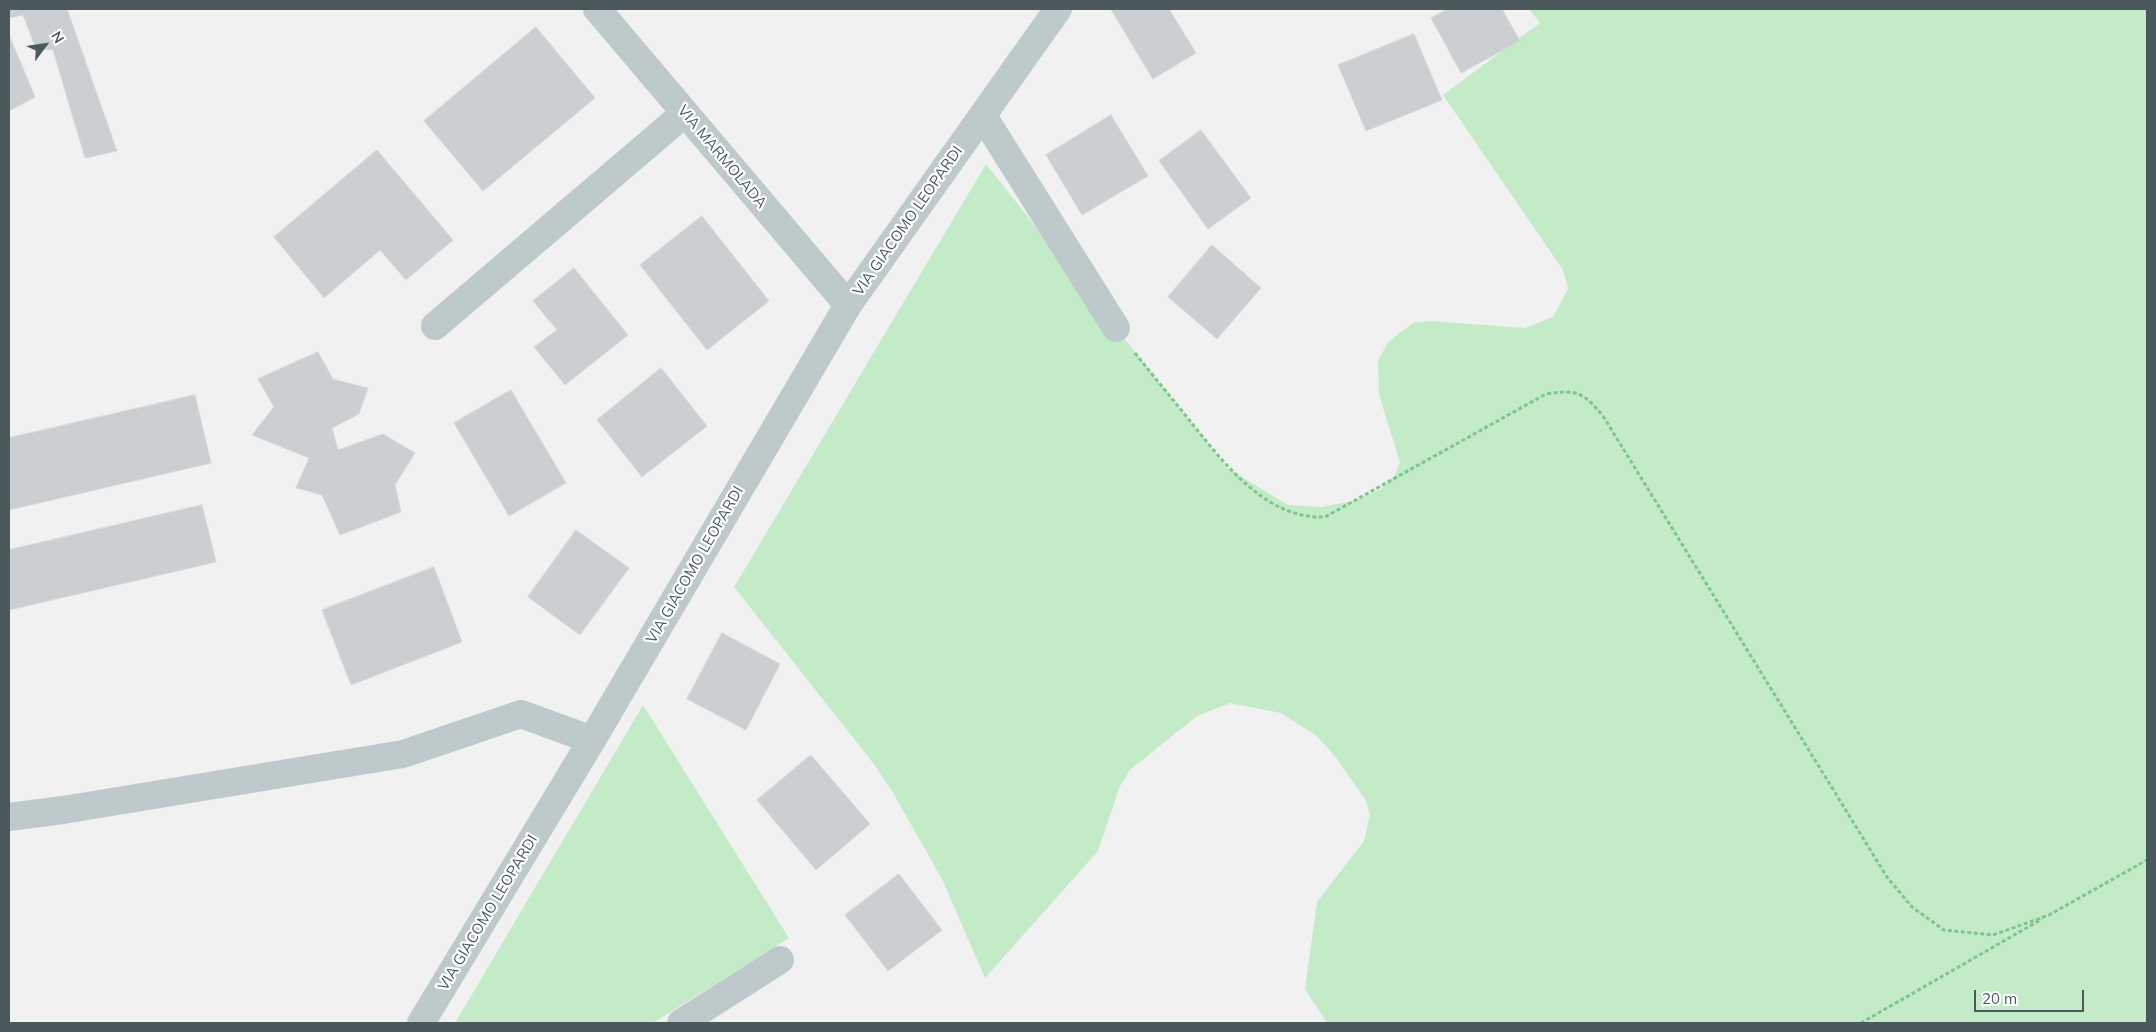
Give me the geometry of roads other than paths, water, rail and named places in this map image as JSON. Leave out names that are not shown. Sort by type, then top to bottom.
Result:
[{"type":"street","name":"VIA MARMOLADA","points":[[597,9],[848,305]]},
{"type":"street","name":"VIA GIACOMO LEOPARDI","points":[[422,1023],[592,740],[848,305],[1058,9]]},
{"type":"street","points":[[434,326],[685,113]]},
{"type":"street","points":[[983,116],[1116,328]]},
{"type":"street","points":[[9,817],[63,810],[403,754],[521,714],[592,740]]},
{"type":"street","points":[[681,1023],[780,960]]}]
